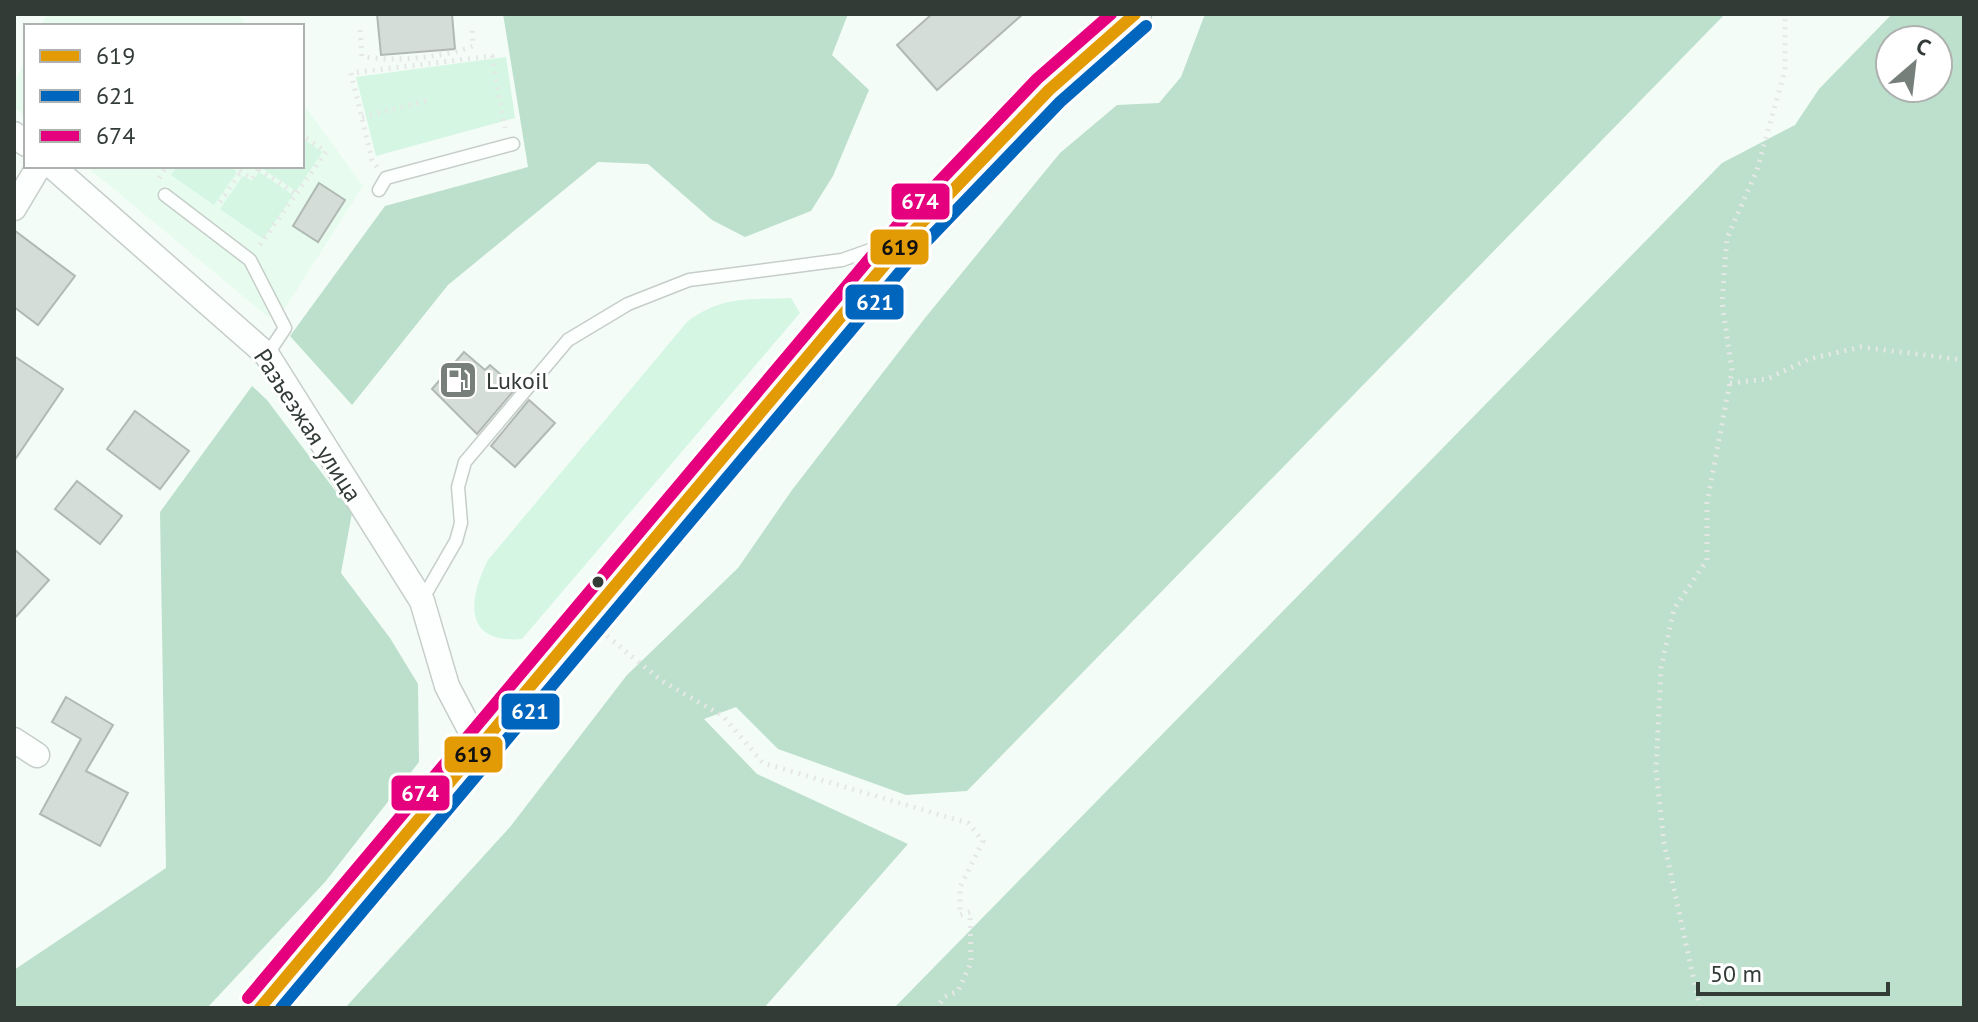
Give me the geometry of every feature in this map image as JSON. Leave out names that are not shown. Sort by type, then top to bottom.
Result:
[{"type":"main road","points":[[260,1008],[908,237],[1038,101],[1135,14]]},
{"type":"street","points":[[14,208],[38,168]]},
{"type":"street","name":"Разъезжая улица","points":[[54,168],[267,355],[422,601],[447,686],[479,747]]},
{"type":"street","points":[[14,740],[37,755]]},
{"type":"lane","points":[[382,184],[511,144]]},
{"type":"lane","points":[[165,195],[250,260],[285,328],[267,355]]},
{"type":"lane","points":[[422,601],[456,541],[461,523],[458,487],[465,462],[568,340],[628,304],[689,280],[842,260],[908,237]]},
{"type":"path","points":[[1700,1008],[1664,843],[1656,770],[1661,668],[1674,609],[1707,560],[1707,503],[1732,371],[1722,302],[1727,238],[1757,170],[1785,70],[1785,14]]},
{"type":"path","points":[[360,30],[362,56],[376,60],[460,51],[473,46],[472,25]]},
{"type":"path","points":[[460,51],[461,60]]},
{"type":"path","points":[[382,184],[372,160],[351,73],[492,56],[511,144]]},
{"type":"path","points":[[376,60],[377,70]]},
{"type":"path","points":[[362,117],[430,100]]},
{"type":"path","points":[[250,260],[326,152],[304,136]]},
{"type":"path","points":[[236,168],[252,179],[259,168]]},
{"type":"path","points":[[261,168],[296,194]]},
{"type":"path","points":[[220,202],[241,172]]},
{"type":"path","points":[[1730,383],[1767,379],[1809,359],[1861,347],[1964,360]]},
{"type":"path","points":[[588,620],[662,681],[723,716],[763,763],[968,823],[983,841],[960,887],[960,915],[970,912],[971,963],[958,991],[944,997],[937,1008]]},
{"type":"shaded area","points":[[47,14],[238,14],[246,24],[42,24]]},
{"type":"shaded area","points":[[506,57],[515,118],[376,156],[356,77]]},
{"type":"shaded area","points":[[24,62],[24,115],[14,107],[14,84]]},
{"type":"shaded area","points":[[304,105],[363,186],[286,307],[268,317],[88,168],[304,168]]},
{"type":"shaded area","points":[[304,139],[322,152],[296,191],[262,168],[304,168]]},
{"type":"shaded area","points":[[176,168],[232,168],[237,172],[214,205],[171,175]]},
{"type":"shaded area","points":[[259,172],[293,195],[263,239],[220,209],[243,176],[252,181]]},
{"type":"shaded area","points":[[791,298],[800,313],[522,639],[503,639],[480,627],[474,604],[488,560],[687,322],[724,303]]},
{"type":"green space","points":[[503,14],[848,14],[832,55],[869,90],[833,176],[811,211],[745,237],[712,220],[648,164],[598,162],[448,285],[352,405],[290,336],[385,206],[528,167]]},
{"type":"green space","points":[[1205,14],[1725,14],[967,791],[906,795],[778,749],[736,707],[704,719],[757,774],[908,844],[764,1008],[345,1008],[510,827],[627,675],[738,568],[792,490],[925,318],[1060,153],[1117,105],[1159,103],[1181,77]]},
{"type":"green space","points":[[1892,14],[1964,14],[1964,1008],[894,1008],[1722,163],[1795,125],[1819,89],[1874,32],[1874,104],[1954,104],[1954,24],[1882,24]]},
{"type":"green space","points":[[252,386],[267,400],[352,513],[341,573],[390,638],[418,684],[419,762],[325,882],[207,1008],[14,1008],[14,970],[166,868],[160,512]]},
{"type":"building","points":[[377,14],[452,14],[455,49],[381,55]]},
{"type":"building","points":[[932,14],[1023,14],[937,90],[897,45]]},
{"type":"building","points":[[319,183],[345,200],[318,242],[293,226]]},
{"type":"building","points":[[14,230],[75,276],[38,325],[14,307]]},
{"type":"building","points":[[464,352],[485,370],[490,365],[516,388],[477,434],[432,389]]},
{"type":"building","points":[[14,356],[63,389],[14,461]]},
{"type":"building","points":[[529,400],[555,423],[515,467],[491,446]]},
{"type":"building","points":[[135,411],[189,451],[160,489],[107,449]]},
{"type":"building","points":[[77,481],[122,516],[100,544],[55,509]]},
{"type":"building","points":[[14,549],[49,580],[14,619]]},
{"type":"building","points":[[66,697],[113,725],[86,771],[128,793],[100,846],[40,814],[81,739],[52,722]]},
{"type":"transit line","name":"674","points":[[248,998],[896,227],[1037,79],[1111,14]]},
{"type":"transit line","name":"619","points":[[260,1008],[908,237],[1049,90],[1135,14]]},
{"type":"transit line","name":"621","points":[[281,1008],[920,248],[1060,102],[1146,26]]},
{"type":"place","name":"Lukoil","points":[[458,380]]}]
